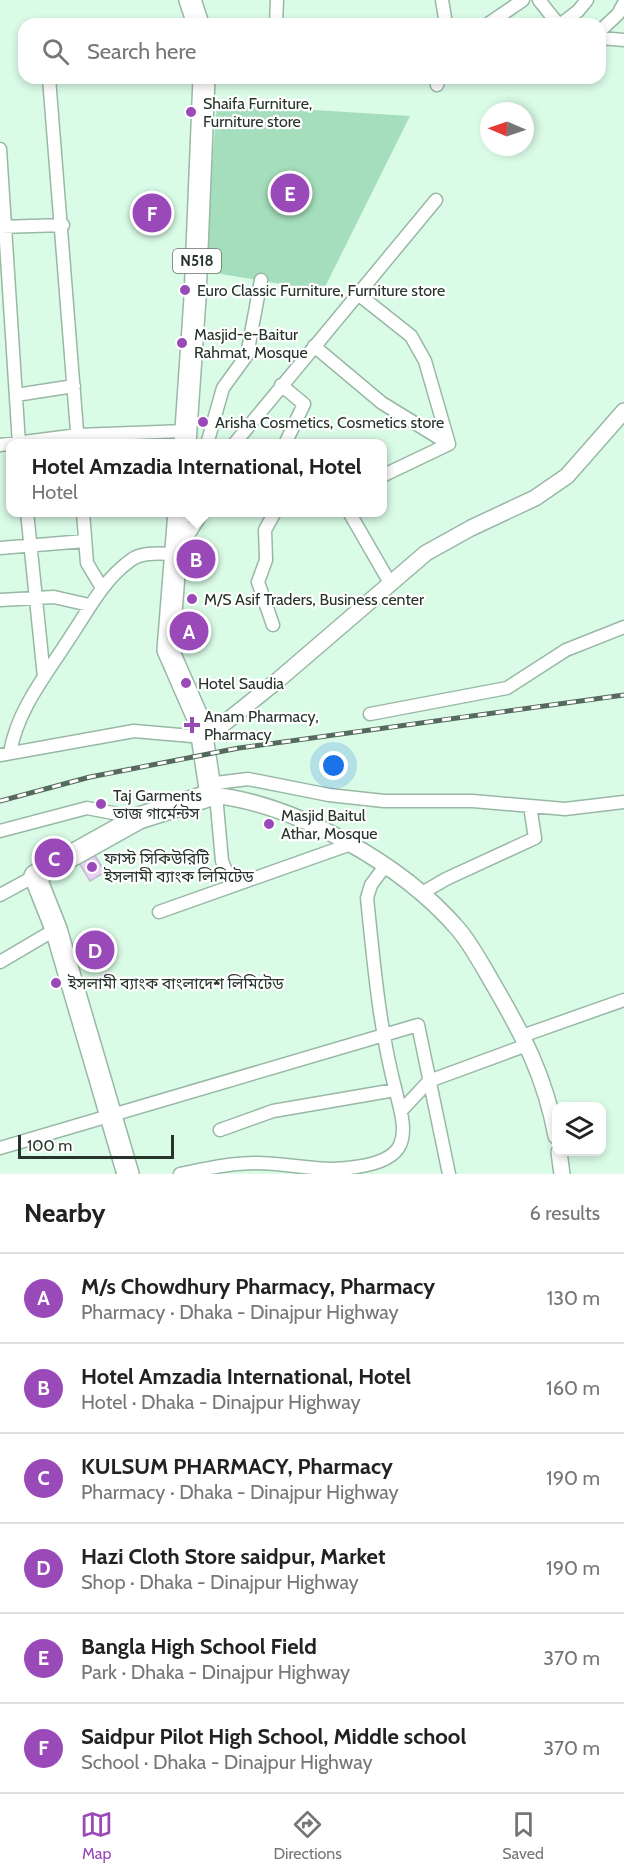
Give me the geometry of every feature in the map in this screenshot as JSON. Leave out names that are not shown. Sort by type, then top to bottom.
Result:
[{"type":"highway","points":[[190,0],[196,18]]},
{"type":"highway","name":"N518","points":[[185,437],[195,298],[204,84]]},
{"type":"highway","points":[[124,1173],[113,1116],[56,929],[35,876],[139,818],[211,791],[200,723],[168,650],[179,517]]},
{"type":"street","points":[[276,18],[277,0]]},
{"type":"street","points":[[442,0],[445,18]]},
{"type":"street","points":[[497,18],[523,0]]},
{"type":"street","points":[[539,0],[554,18]]},
{"type":"street","points":[[568,18],[578,11],[587,0]]},
{"type":"street","points":[[606,25],[618,14],[624,3]]},
{"type":"street","points":[[606,38],[624,40]]},
{"type":"street","points":[[50,84],[63,225],[78,439]]},
{"type":"street","points":[[0,149],[3,227],[19,439]]},
{"type":"street","points":[[238,439],[281,384],[436,200]]},
{"type":"street","points":[[3,227],[63,225]]},
{"type":"street","points":[[208,439],[224,387],[247,355],[261,280]]},
{"type":"street","points":[[358,294],[411,336],[425,360],[449,444]]},
{"type":"street","points":[[314,346],[382,403],[449,444]]},
{"type":"street","points":[[281,384],[304,404],[287,439]]},
{"type":"street","points":[[16,395],[74,386]]},
{"type":"street","points":[[5,754],[134,731],[202,737],[217,729],[278,681],[426,553],[471,528],[535,498],[567,476],[624,411]]},
{"type":"street","points":[[114,439],[185,437]]},
{"type":"street","points":[[387,474],[449,444]]},
{"type":"street","points":[[27,517],[44,677]]},
{"type":"street","points":[[83,517],[87,563],[102,588]]},
{"type":"street","points":[[5,754],[13,734],[44,677],[102,588],[131,559],[140,555],[176,554],[200,517]]},
{"type":"street","points":[[273,517],[265,530],[266,560],[258,582],[273,625]]},
{"type":"street","points":[[351,517],[390,584]]},
{"type":"street","points":[[0,548],[85,542]]},
{"type":"street","points":[[0,600],[35,597],[71,600],[89,605]]},
{"type":"street","points":[[370,714],[507,688],[566,650],[624,627]]},
{"type":"street","points":[[211,791],[248,779],[355,798],[473,801],[588,808],[624,802]]},
{"type":"street","points":[[211,791],[262,806],[317,827],[351,844],[423,893],[459,930],[525,1040],[545,1087],[552,1119]]},
{"type":"street","points":[[211,791],[222,861],[232,886]]},
{"type":"street","points":[[423,893],[446,879],[535,838],[530,806]]},
{"type":"street","points":[[0,831],[87,808],[139,818]]},
{"type":"street","points":[[159,912],[351,844]]},
{"type":"street","points":[[180,1174],[230,1164],[258,1162],[331,1170],[377,1162],[391,1156],[399,1147],[403,1132],[401,1112],[382,1036],[376,1001],[367,898],[371,885],[385,866]]},
{"type":"street","points":[[0,895],[35,876]]},
{"type":"street","points":[[0,962],[56,929]]},
{"type":"street","points":[[401,1112],[429,1081],[624,1000]]},
{"type":"street","points":[[0,1148],[418,1025],[449,1174]]},
{"type":"street","points":[[220,1130],[273,1111],[395,1090]]},
{"type":"street","points":[[560,1156],[562,1174]]},
{"type":"green space","points":[[217,104],[410,116],[323,291],[203,271]]},
{"type":"building","points":[[199,542],[205,549],[211,544],[214,548],[196,566],[187,558]]},
{"type":"building","name":"ফাস্ট সিকিউরিটি ইসলামী ব্যাংক লিমিটেড","points":[[94,854],[105,872],[90,881],[79,863]]},
{"type":"railway","points":[[0,801],[90,777],[239,748],[624,695]]},
{"type":"place","name":"Shaifa Furniture, Furniture store","points":[[191,112]]},
{"type":"place","name":"Bangla High School Field","points":[[290,193]]},
{"type":"place","name":"Saidpur Pilot High School, Middle school","points":[[152,213]]},
{"type":"place","name":"Euro Classic Furniture, Furniture store","points":[[185,290]]},
{"type":"place","name":"Masjid-e-Baitur Rahmat, Mosque","points":[[182,343]]},
{"type":"place","name":"Arisha Cosmetics, Cosmetics store","points":[[203,422]]},
{"type":"place","name":"Hotel Amzadia International, Hotel","points":[[196,559]]},
{"type":"place","name":"M/S Asif Traders, Business center","points":[[192,599]]},
{"type":"place","name":"M/s Chowdhury Pharmacy, Pharmacy","points":[[189,631]]},
{"type":"place","name":"Hotel Saudia","points":[[186,683]]},
{"type":"place","name":"Anam Pharmacy, Pharmacy","points":[[192,725]]},
{"type":"place","name":"Taj Garments তাজ গার্মেন্টস","points":[[101,804]]},
{"type":"place","name":"Masjid Baitul Athar, Mosque","points":[[269,824]]},
{"type":"place","name":"KULSUM PHARMACY, Pharmacy","points":[[54,858]]},
{"type":"place","name":"ফাস্ট সিকিউরিটি ইসলামী ব্যাংক লিমিটেড","points":[[92,867]]},
{"type":"place","name":"Hazi Cloth Store saidpur, Market","points":[[95,950]]},
{"type":"place","name":"ইসলামী ব্যাংক বাংলাদেশ লিমিটেড","points":[[56,983]]}]
